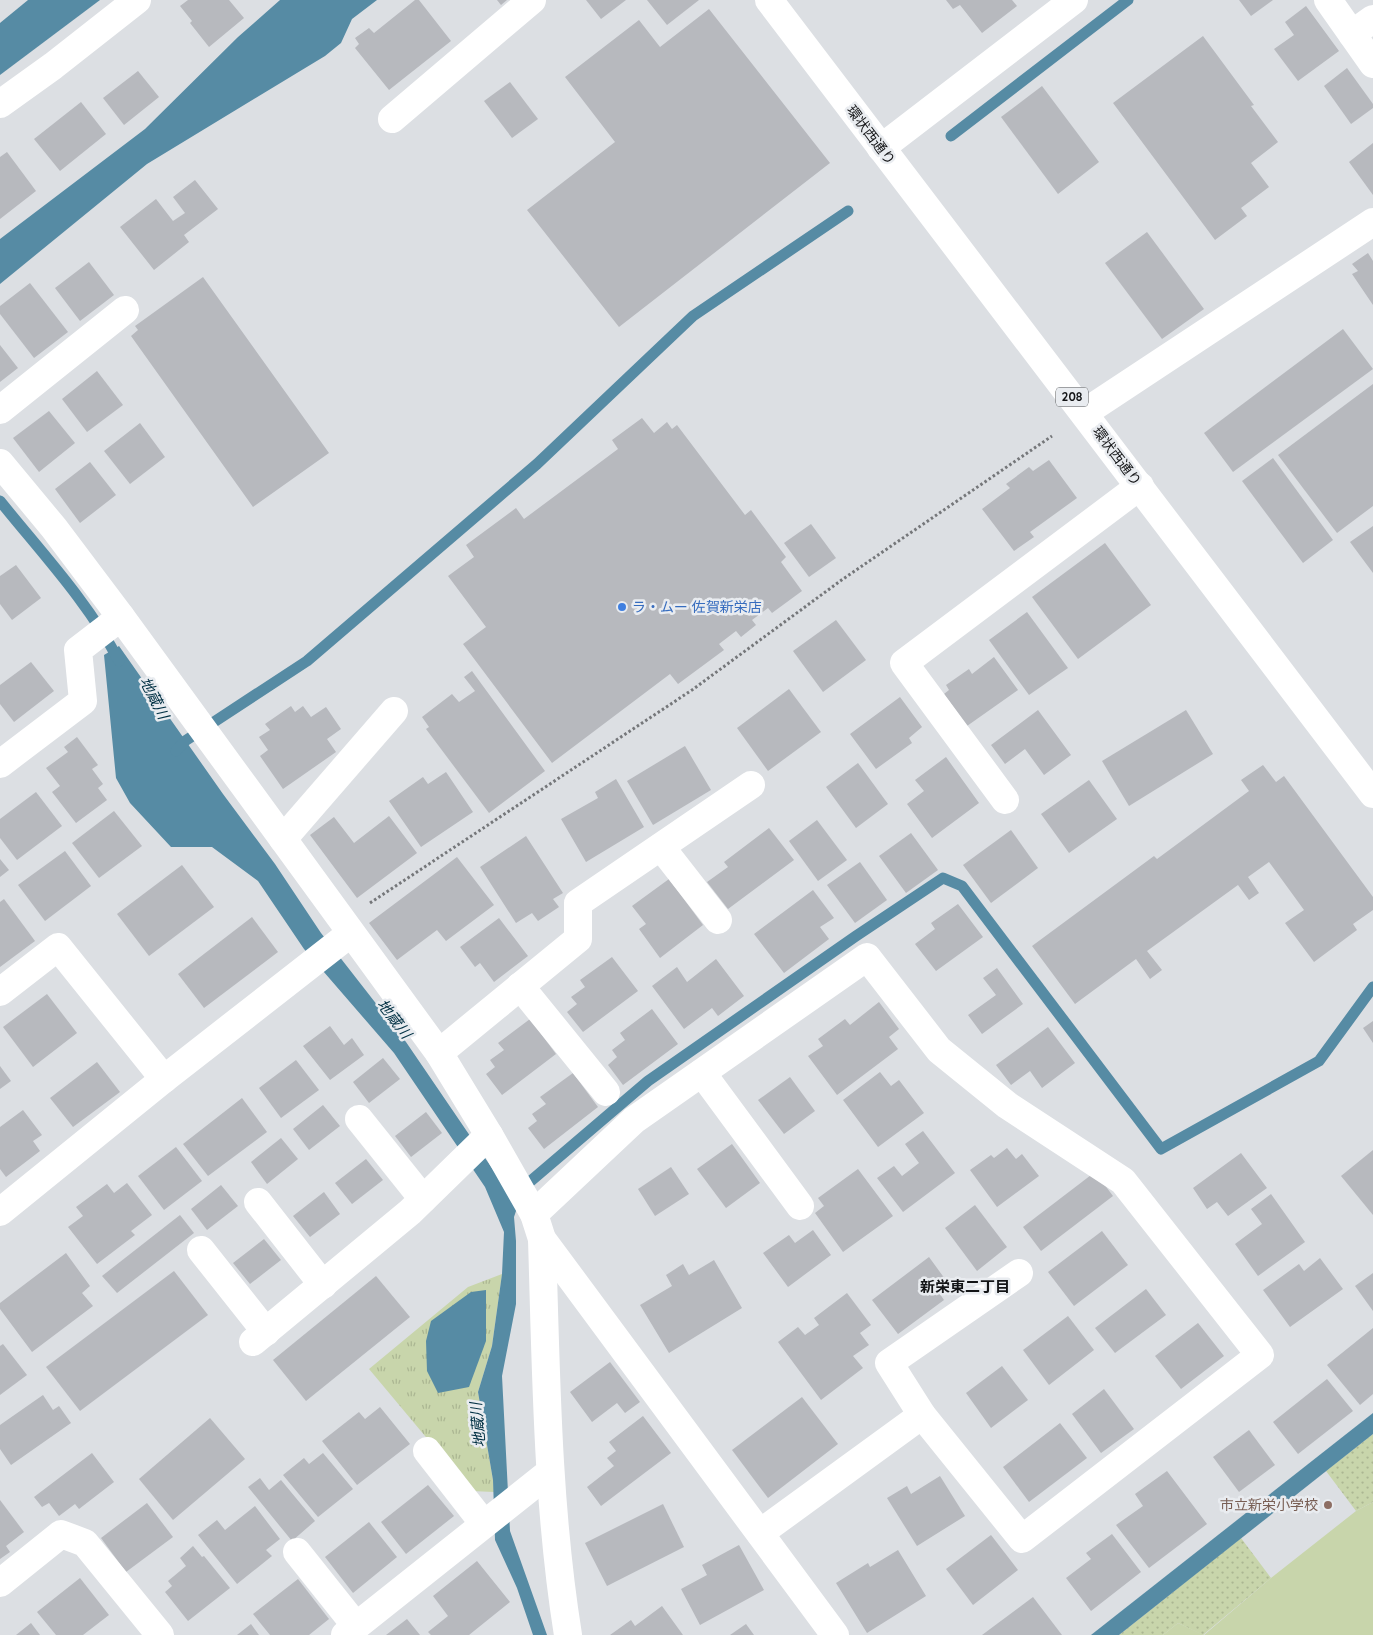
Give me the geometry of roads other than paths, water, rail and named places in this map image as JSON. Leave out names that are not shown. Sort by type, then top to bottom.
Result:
[{"type":"main road","points":[[0,104],[53,66],[138,0]]},
{"type":"main road","points":[[392,119],[532,0]]},
{"type":"main road","name":"環状西通り","points":[[769,0],[1373,794]]},
{"type":"main road","points":[[881,148],[1074,0]]},
{"type":"main road","points":[[1328,0],[1362,26],[1373,64]]},
{"type":"main road","points":[[1084,413],[1373,222]]},
{"type":"main road","points":[[0,410],[125,310]]},
{"type":"main road","points":[[0,463],[54,528],[121,617],[439,1053],[490,1135],[538,1226],[835,1635]]},
{"type":"main road","points":[[1005,800],[904,663],[1140,486]]},
{"type":"main road","points":[[0,764],[82,701],[78,650],[121,617]]},
{"type":"main road","points":[[283,840],[394,711]]},
{"type":"main road","points":[[439,1053],[578,939],[578,903],[751,785]]},
{"type":"main road","points":[[661,847],[718,920]]},
{"type":"main road","points":[[0,1212],[164,1079],[308,966],[347,927]]},
{"type":"main road","points":[[0,992],[58,947],[164,1079]]},
{"type":"main road","points":[[568,1635],[560,1580],[550,1472],[538,1226],[634,1120],[866,957],[939,1050],[1007,1105],[1123,1181],[1260,1355],[1022,1539],[922,1415],[888,1363],[1019,1273]]},
{"type":"main road","points":[[520,986],[606,1092]]},
{"type":"main road","points":[[702,1073],[800,1206]]},
{"type":"main road","points":[[359,1119],[423,1200]]},
{"type":"main road","points":[[201,1250],[260,1337],[410,1212],[490,1135]]},
{"type":"main road","points":[[258,1202],[323,1285]]},
{"type":"main road","points":[[760,1533],[922,1415]]},
{"type":"main road","points":[[427,1451],[484,1524]]},
{"type":"main road","points":[[297,1552],[351,1630],[550,1472]]},
{"type":"main road","points":[[0,1583],[61,1534],[84,1543],[160,1635]]},
{"type":"water","points":[[28,0],[100,0],[0,75],[0,23]]},
{"type":"water","points":[[280,0],[377,0],[352,19],[341,43],[325,56],[147,164],[0,284],[0,239],[145,129],[238,37]]},
{"type":"water","points":[[119,646],[223,794],[275,864],[321,933],[406,1042],[517,1208],[514,1217],[516,1304],[502,1376],[510,1531],[547,1635],[533,1635],[517,1588],[495,1540],[493,1480],[478,1392],[492,1346],[502,1274],[504,1232],[485,1187],[394,1053],[304,949],[258,881],[212,847],[171,847],[130,803],[116,778],[104,655]]},
{"type":"water","points":[[486,1290],[486,1341],[469,1387],[438,1393],[427,1371],[426,1341],[431,1321],[471,1292]]},
{"type":"water","points":[[1373,1413],[1373,1434],[1119,1635],[1091,1635]]},
{"type":"waterway","points":[[951,136],[1128,0]]},
{"type":"waterway","points":[[176,751],[185,741],[307,661],[537,464],[693,316],[848,211]]},
{"type":"waterway","name":"地蔵川","points":[[0,501],[79,598],[119,661]]},
{"type":"waterway","points":[[519,1191],[648,1081],[856,936],[943,878],[962,886],[1161,1149],[1319,1061],[1373,987]]},
{"type":"place","name":"ラ・ムー 佐賀新栄店","points":[[622,607]]},
{"type":"place","name":"市立新栄小学校","points":[[1328,1505]]},
{"type":"district","name":"新栄東二丁目","points":[[965,1287]]}]
